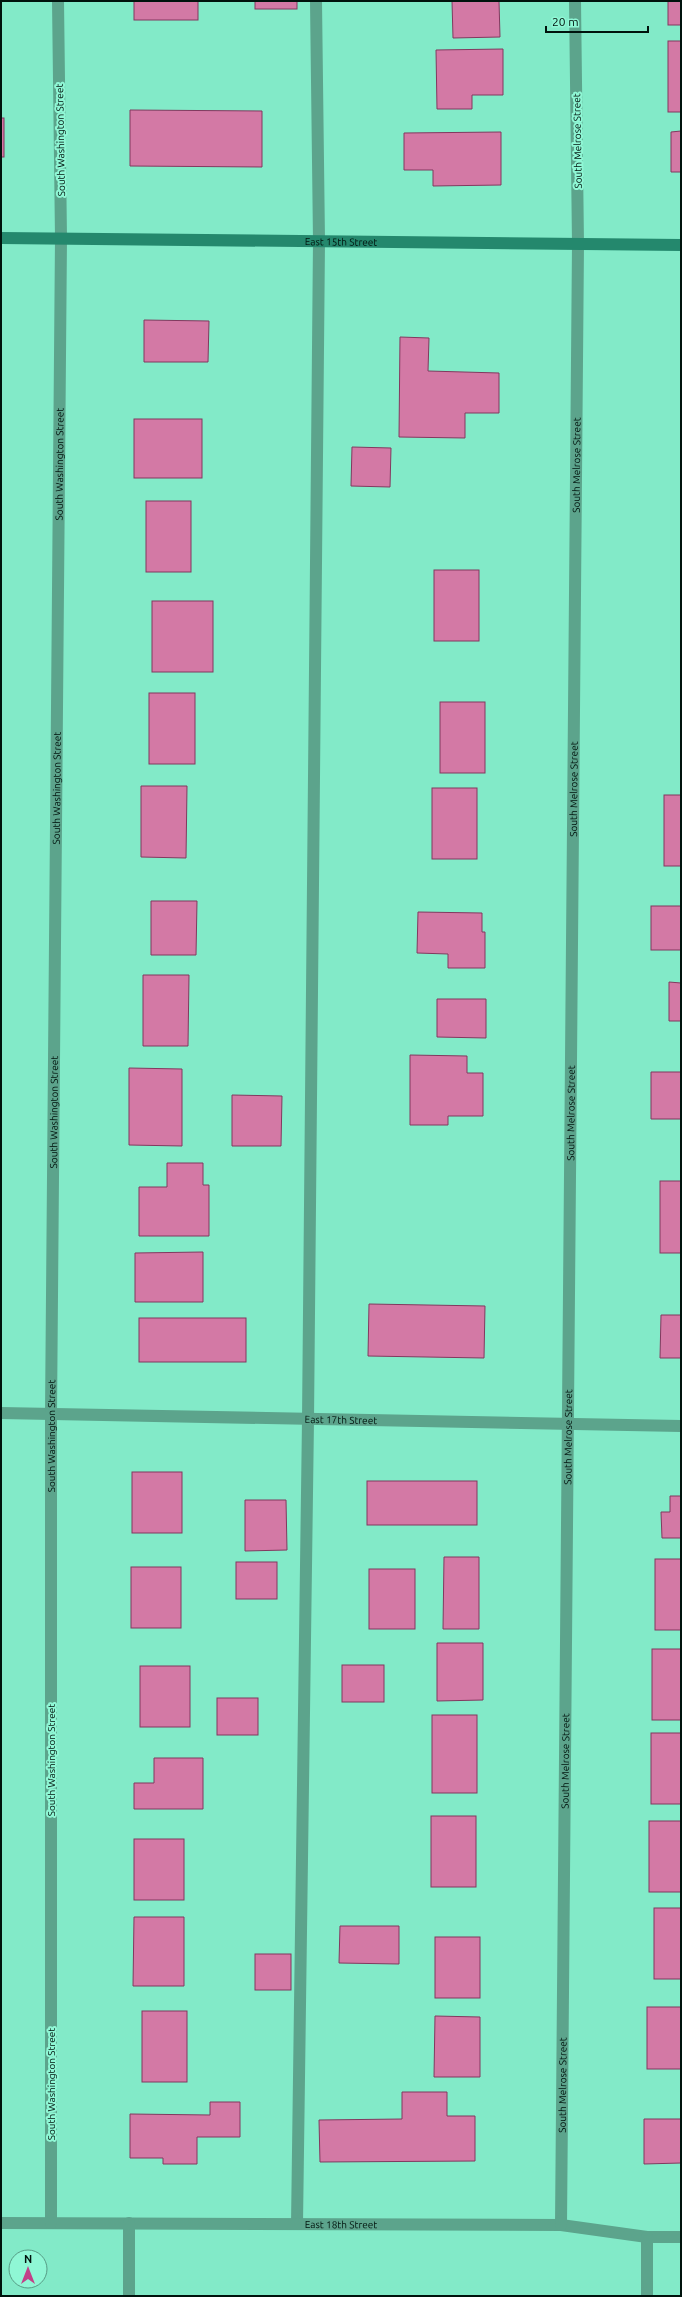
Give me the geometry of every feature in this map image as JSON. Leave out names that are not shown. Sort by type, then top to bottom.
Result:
[{"type":"main road","name":"East 15th Street","points":[[1,238],[681,245]]},
{"type":"street","name":"South Washington Street","points":[[51,2223],[51,1414],[61,238],[58,1]]},
{"type":"street","points":[[297,2224],[308,1420],[318,241],[316,1]]},
{"type":"street","name":"South Melrose Street","points":[[562,2225],[567,1424],[578,244],[575,1]]},
{"type":"street","name":"East 17th Street","points":[[1,1413],[681,1426]]},
{"type":"street","name":"East 18th Street","points":[[1,2223],[562,2225],[648,2236],[681,2237]]},
{"type":"street","points":[[129,2224],[129,2296]]},
{"type":"street","points":[[648,2236],[648,2296]]},
{"type":"building","points":[[134,1],[198,1],[198,20],[134,20]]},
{"type":"building","points":[[255,1],[297,1],[297,9],[255,9]]},
{"type":"building","points":[[452,1],[499,1],[500,37],[453,38]]},
{"type":"building","points":[[668,1],[681,1],[681,25],[668,25]]},
{"type":"building","points":[[668,41],[681,41],[681,112],[668,112]]},
{"type":"building","points":[[503,49],[503,95],[472,95],[472,109],[437,109],[436,50]]},
{"type":"building","points":[[130,110],[262,111],[262,167],[130,166]]},
{"type":"building","points":[[1,118],[4,118],[4,157],[1,157]]},
{"type":"building","points":[[681,131],[681,172],[671,172],[671,132]]},
{"type":"building","points":[[501,132],[501,185],[433,186],[433,170],[404,170],[404,133]]},
{"type":"building","points":[[144,320],[209,321],[208,362],[144,362]]},
{"type":"building","points":[[400,337],[429,338],[428,371],[499,373],[499,413],[465,413],[465,438],[399,437]]},
{"type":"building","points":[[134,419],[202,419],[202,478],[134,478]]},
{"type":"building","points":[[352,447],[391,448],[390,487],[351,486]]},
{"type":"building","points":[[146,501],[191,501],[191,572],[146,572]]},
{"type":"building","points":[[434,570],[479,570],[479,641],[434,641]]},
{"type":"building","points":[[152,601],[213,601],[213,672],[152,672]]},
{"type":"building","points":[[149,693],[195,693],[195,764],[149,764]]},
{"type":"building","points":[[440,702],[485,702],[485,773],[440,773]]},
{"type":"building","points":[[141,786],[187,786],[186,858],[141,857]]},
{"type":"building","points":[[432,788],[477,788],[477,859],[432,859]]},
{"type":"building","points":[[664,795],[681,795],[681,866],[664,866]]},
{"type":"building","points":[[151,901],[197,901],[196,955],[151,955]]},
{"type":"building","points":[[651,906],[681,906],[681,950],[651,950]]},
{"type":"building","points":[[418,912],[482,913],[482,932],[485,932],[485,968],[448,968],[448,954],[417,953]]},
{"type":"building","points":[[143,975],[189,975],[188,1046],[143,1046]]},
{"type":"building","points":[[669,982],[681,983],[681,1021],[669,1021]]},
{"type":"building","points":[[437,999],[486,999],[486,1038],[437,1037]]},
{"type":"building","points":[[410,1055],[467,1056],[467,1073],[483,1073],[483,1116],[448,1116],[448,1125],[410,1125]]},
{"type":"building","points":[[129,1068],[182,1069],[182,1146],[129,1145]]},
{"type":"building","points":[[651,1072],[681,1072],[681,1119],[651,1119]]},
{"type":"building","points":[[232,1095],[282,1096],[281,1146],[232,1146]]},
{"type":"building","points":[[167,1163],[203,1163],[203,1185],[209,1185],[209,1236],[139,1236],[139,1187],[167,1187]]},
{"type":"building","points":[[660,1181],[681,1181],[681,1253],[660,1253]]},
{"type":"building","points":[[203,1252],[203,1302],[135,1302],[135,1253]]},
{"type":"building","points":[[369,1304],[485,1306],[484,1358],[368,1356]]},
{"type":"building","points":[[661,1315],[681,1315],[681,1358],[660,1358]]},
{"type":"building","points":[[139,1318],[246,1318],[246,1362],[139,1362]]},
{"type":"building","points":[[132,1472],[182,1472],[182,1533],[132,1533]]},
{"type":"building","points":[[367,1481],[477,1481],[477,1525],[367,1525]]},
{"type":"building","points":[[670,1496],[681,1496],[681,1538],[662,1538],[661,1512],[670,1512]]},
{"type":"building","points":[[245,1500],[286,1500],[287,1550],[245,1551]]},
{"type":"building","points":[[444,1557],[479,1557],[479,1629],[443,1629]]},
{"type":"building","points":[[655,1559],[681,1559],[681,1630],[655,1630]]},
{"type":"building","points":[[236,1562],[277,1562],[277,1599],[236,1599]]},
{"type":"building","points":[[131,1567],[181,1567],[181,1628],[131,1628]]},
{"type":"building","points":[[369,1569],[415,1569],[415,1629],[369,1629]]},
{"type":"building","points":[[437,1643],[483,1643],[483,1700],[437,1701]]},
{"type":"building","points":[[652,1649],[681,1649],[681,1720],[652,1720]]},
{"type":"building","points":[[342,1665],[384,1665],[384,1702],[342,1702]]},
{"type":"building","points":[[140,1666],[190,1666],[190,1727],[140,1727]]},
{"type":"building","points":[[217,1698],[258,1698],[258,1735],[217,1735]]},
{"type":"building","points":[[432,1715],[477,1715],[477,1793],[432,1793]]},
{"type":"building","points":[[651,1733],[681,1733],[681,1804],[651,1804]]},
{"type":"building","points":[[154,1758],[203,1758],[203,1809],[134,1809],[134,1783],[154,1783]]},
{"type":"building","points":[[431,1816],[476,1816],[476,1887],[431,1887]]},
{"type":"building","points":[[649,1821],[681,1821],[681,1892],[649,1892]]},
{"type":"building","points":[[134,1839],[184,1839],[184,1900],[134,1900]]},
{"type":"building","points":[[654,1908],[681,1908],[681,1979],[654,1979]]},
{"type":"building","points":[[134,1917],[184,1917],[184,1986],[133,1986]]},
{"type":"building","points":[[340,1926],[399,1926],[399,1964],[339,1963]]},
{"type":"building","points":[[435,1937],[480,1937],[480,1998],[435,1998]]},
{"type":"building","points":[[255,1954],[291,1954],[291,1990],[255,1990]]},
{"type":"building","points":[[647,2007],[681,2007],[681,2069],[647,2069]]},
{"type":"building","points":[[142,2011],[187,2011],[187,2082],[142,2082]]},
{"type":"building","points":[[435,2016],[480,2017],[480,2077],[434,2077]]},
{"type":"building","points":[[402,2092],[447,2092],[447,2116],[475,2116],[475,2161],[320,2162],[319,2120],[402,2119]]},
{"type":"building","points":[[210,2102],[240,2102],[240,2137],[197,2137],[197,2164],[163,2164],[163,2158],[130,2158],[130,2114],[210,2115]]},
{"type":"building","points":[[644,2119],[681,2119],[681,2163],[644,2164]]}]
